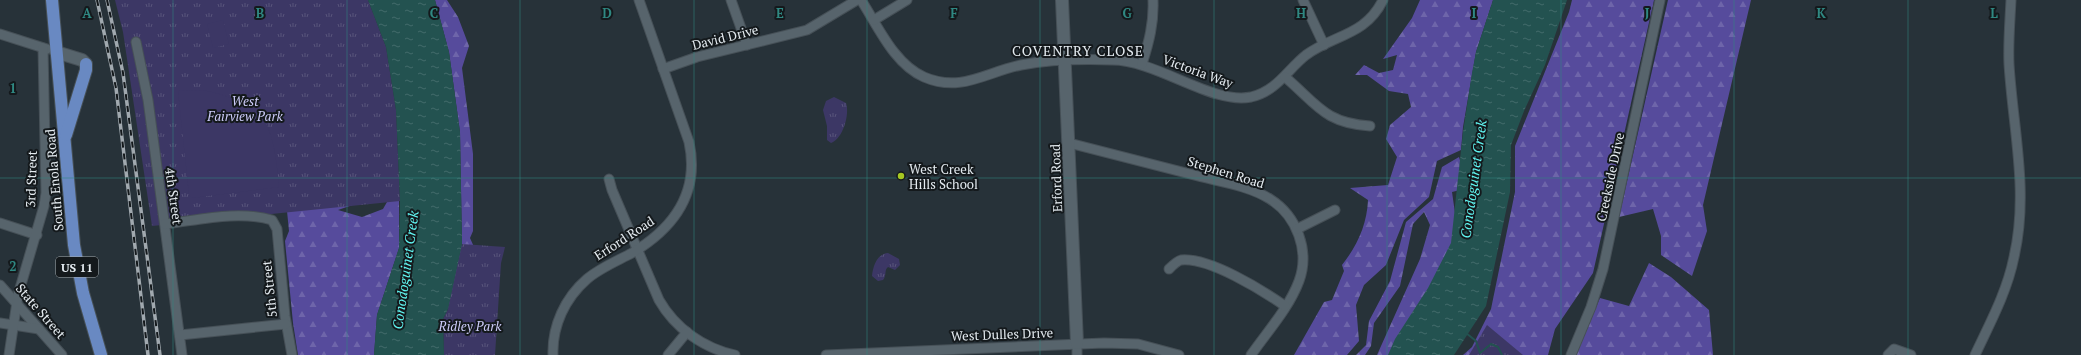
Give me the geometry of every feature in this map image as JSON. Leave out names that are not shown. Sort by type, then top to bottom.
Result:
[{"type":"main road","name":"South Enola Road","points":[[52,0],[70,217],[78,269],[89,316],[101,355]]},
{"type":"main road","points":[[64,140],[86,70],[86,64]]},
{"type":"street","name":"Erford Road","points":[[553,355],[553,343],[558,321],[571,297],[587,279],[638,249],[659,234],[671,222],[684,199],[691,176],[692,162],[688,142],[639,0]]},
{"type":"street","points":[[731,0],[747,45]]},
{"type":"street","name":"David Drive","points":[[663,69],[697,57],[807,30],[857,0]]},
{"type":"street","name":"Victoria Way","points":[[861,0],[903,62],[913,71],[933,80],[945,82],[969,82],[1020,65],[1065,61],[1111,60],[1142,64],[1231,98],[1249,97],[1263,93],[1285,77],[1305,56],[1324,45],[1345,37],[1360,28],[1374,16],[1383,0]]},
{"type":"street","points":[[874,20],[907,0]]},
{"type":"street","name":"Erford Road","points":[[1062,0],[1077,349]]},
{"type":"street","points":[[1142,64],[1150,38],[1153,20],[1153,0]]},
{"type":"street","points":[[1303,0],[1324,45]]},
{"type":"street","name":"Creekside Drive","points":[[1571,355],[1591,307],[1603,269],[1660,0]]},
{"type":"street","points":[[1975,355],[2007,285],[2019,226],[2022,192],[2021,170],[2009,64],[2012,0]]},
{"type":"street","points":[[0,34],[82,60],[86,64]]},
{"type":"street","name":"4th Street","points":[[136,42],[148,100],[182,355]]},
{"type":"street","name":"3rd Street","points":[[9,355],[16,303],[37,235],[46,193],[43,48]]},
{"type":"street","points":[[1285,77],[1329,116],[1347,124],[1370,126]]},
{"type":"street","name":"Stephen Road","points":[[1069,143],[1240,187],[1261,194],[1288,214],[1297,230],[1302,247],[1301,272],[1293,294],[1251,355]]},
{"type":"street","points":[[609,178],[612,190],[663,306],[669,315],[687,332],[714,349],[734,355]]},
{"type":"street","points":[[1297,230],[1335,210]]},
{"type":"street","name":"5th Street","points":[[165,224],[245,216],[261,217],[272,220],[277,229],[286,324],[292,355]]},
{"type":"street","points":[[0,223],[37,235]]},
{"type":"street","points":[[1169,269],[1179,260],[1189,260],[1205,265],[1238,277],[1285,306]]},
{"type":"street","name":"State Street","points":[[0,285],[62,355]]},
{"type":"street","points":[[0,323],[39,329]]},
{"type":"street","points":[[180,335],[286,324]]},
{"type":"street","points":[[668,355],[687,332]]},
{"type":"street","name":"West Dulles Drive","points":[[826,355],[1077,349],[1129,343],[1166,350],[1178,355]]},
{"type":"street","points":[[1888,355],[1894,349],[1911,355]]},
{"type":"green space","name":"West Fairview Park","points":[[115,0],[368,0],[386,47],[396,110],[400,201],[152,226],[123,32]]},
{"type":"green space","points":[[367,0],[370,199],[338,210],[362,217],[383,209],[399,181],[399,248],[377,315],[374,355],[298,355],[293,323],[285,241],[289,231],[287,211]]},
{"type":"green space","points":[[435,0],[447,0],[458,17],[469,46],[462,68],[473,154],[473,231],[470,238],[478,256],[448,309],[462,244],[460,132],[449,52]]},
{"type":"green space","points":[[1420,0],[1493,0],[1476,52],[1463,127],[1461,150],[1437,161],[1429,197],[1404,220],[1386,265],[1364,285],[1356,305],[1359,341],[1347,355],[1294,355],[1324,302],[1332,300],[1344,271],[1342,265],[1357,243],[1363,227],[1366,218],[1368,200],[1350,188],[1388,185],[1397,157],[1386,139],[1390,125],[1411,107],[1408,94],[1389,91],[1367,75],[1355,75],[1364,65],[1379,73],[1393,70],[1397,55],[1383,59],[1412,18]]},
{"type":"green space","points":[[1572,0],[1654,0],[1593,273],[1555,329],[1548,355],[1463,355],[1472,347],[1491,309],[1515,192],[1515,146],[1569,12]]},
{"type":"green space","points":[[1668,0],[1751,0],[1703,205],[1707,231],[1692,276],[1661,255],[1661,236],[1653,209],[1619,217]]},
{"type":"green space","points":[[223,20],[229,44],[213,48],[207,24]]},
{"type":"green space","points":[[201,90],[227,96],[245,104],[253,109],[265,121],[275,154],[279,187],[192,198],[189,195],[178,91]]},
{"type":"green space","points":[[834,97],[846,103],[847,113],[844,126],[839,137],[831,143],[827,140],[827,126],[823,110],[826,101]]},
{"type":"green space","points":[[1459,157],[1462,167],[1460,190],[1452,192],[1456,220],[1454,243],[1396,355],[1377,355],[1420,259],[1430,225],[1424,212],[1413,224],[1400,286],[1374,323],[1371,346],[1365,355],[1356,355],[1366,345],[1369,321],[1390,281],[1406,222],[1433,199],[1442,167]]},
{"type":"green space","name":"Ridley Park","points":[[462,244],[505,247],[501,263],[495,355],[444,355],[443,319],[448,309]]},
{"type":"green space","points":[[888,253],[899,259],[900,265],[895,270],[888,267],[883,280],[878,281],[872,276],[873,268],[878,258]]},
{"type":"green space","points":[[1649,263],[1671,277],[1709,310],[1713,355],[1576,355],[1600,298],[1629,306]]},
{"type":"green space","points":[[1487,325],[1523,355],[1469,355]]},
{"type":"water","name":"Conodoguinet Creek","points":[[368,0],[435,0],[449,52],[460,132],[462,244],[448,309],[443,319],[444,355],[374,355],[377,315],[399,248],[400,201],[396,110],[386,47]]},
{"type":"water","name":"Conodoguinet Creek","points":[[1493,0],[1567,0],[1545,65],[1524,111],[1511,145],[1510,192],[1486,306],[1454,355],[1388,355],[1395,339],[1428,288],[1451,243],[1463,132],[1472,73],[1476,52]]},
{"type":"waterway","points":[[1466,333],[1476,341],[1480,353],[1491,344],[1498,347],[1502,355]]},
{"type":"railway","points":[[97,0],[116,88],[148,355]]},
{"type":"railway","points":[[107,0],[123,73],[160,355]]},
{"type":"place","name":"West Creek Hills School","points":[[901,176]]},
{"type":"district","name":"COVENTRY CLOSE","points":[[1078,50]]}]
